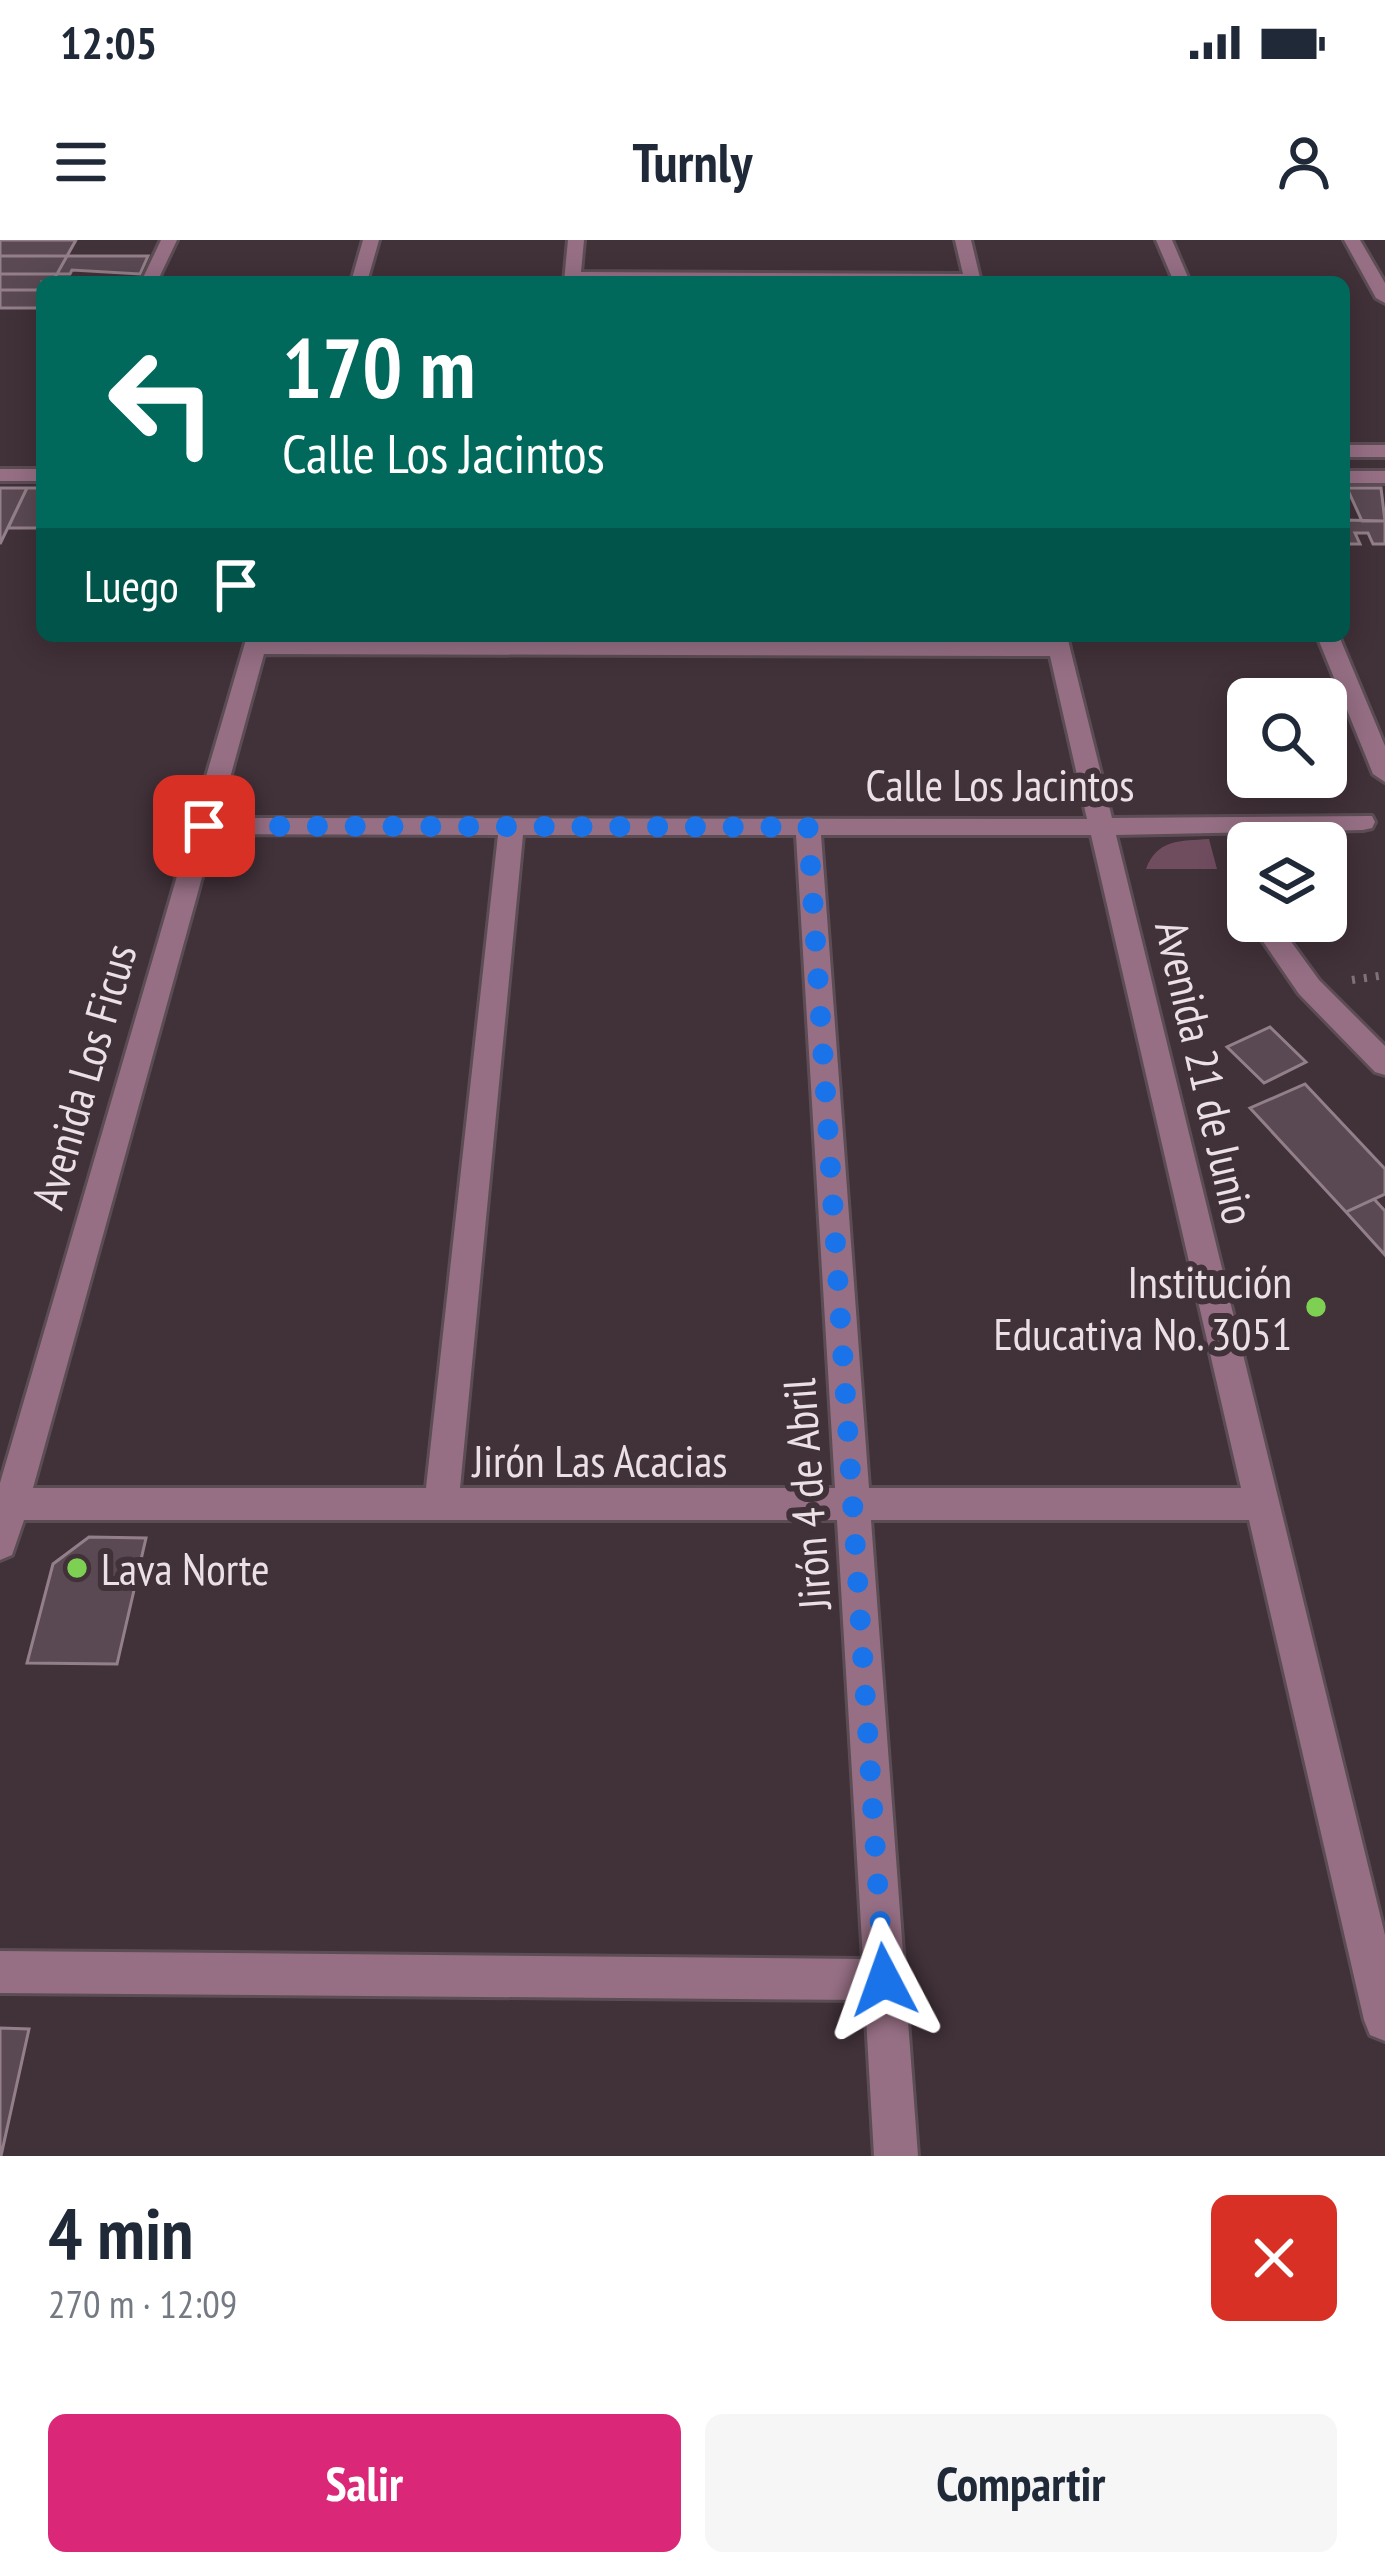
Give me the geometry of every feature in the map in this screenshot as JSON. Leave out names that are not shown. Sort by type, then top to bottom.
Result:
[{"type":"street","points":[[152,276],[169,240]]},
{"type":"street","points":[[361,276],[370,240]]},
{"type":"street","points":[[572,276],[576,240]]},
{"type":"street","points":[[963,240],[971,276]]},
{"type":"street","points":[[1164,240],[1179,276]]},
{"type":"street","points":[[1352,240],[1385,298]]},
{"type":"street","points":[[1350,451],[1385,451]]},
{"type":"street","points":[[0,475],[36,475]]},
{"type":"street","points":[[1350,477],[1385,477]]},
{"type":"street","points":[[257,642],[1058,642]]},
{"type":"street","name":"Avenida Los Ficus","points":[[0,1543],[257,642]]},
{"type":"street","name":"Avenida 21 de Junio","points":[[1058,642],[1385,2020]]},
{"type":"street","points":[[1330,642],[1385,774]]},
{"type":"street","points":[[1347,831],[1374,815]]},
{"type":"street","name":"Calle Los Jacintos","points":[[204,826],[1102,827],[1374,815]]},
{"type":"street","points":[[441,1504],[511,826]]},
{"type":"street","name":"Jirón 4 de Abril","points":[[808,827],[896,2156]]},
{"type":"street","points":[[1277,942],[1310,987],[1385,1064]]},
{"type":"street","name":"Jirón Las Acacias","points":[[11,1504],[1261,1504]]},
{"type":"street","points":[[0,1972],[884,1980]]},
{"type":"shaded area","points":[[1209,839],[1217,869],[1146,869],[1163,847]]},
{"type":"building","points":[[0,240],[76,240],[67,256],[0,256]]},
{"type":"building","points":[[0,256],[67,256],[57,274],[0,274]]},
{"type":"building","points":[[67,256],[148,256],[140,274],[72,270],[57,274]]},
{"type":"building","points":[[0,274],[57,274],[36,276],[36,290],[0,290]]},
{"type":"building","points":[[0,290],[36,290],[36,308],[0,308]]},
{"type":"building","points":[[0,488],[27,488],[0,544]]},
{"type":"building","points":[[27,488],[36,488],[36,528],[8,528]]},
{"type":"building","points":[[1350,488],[1381,488],[1385,521],[1362,521]]},
{"type":"building","points":[[1350,520],[1385,521],[1385,544],[1373,544],[1368,533],[1355,533],[1360,544],[1350,544]]},
{"type":"building","points":[[1270,1027],[1306,1062],[1264,1083],[1227,1047]]},
{"type":"building","points":[[1305,1084],[1385,1169],[1385,1194],[1346,1212],[1250,1108]]},
{"type":"building","points":[[1374,1199],[1385,1211],[1385,1255],[1346,1212]]},
{"type":"building","points":[[89,1537],[146,1538],[117,1664],[27,1663],[53,1564]]},
{"type":"building","points":[[0,2028],[29,2029],[1,2156],[0,2156]]},
{"type":"place","name":"Institución Educativa No. 3051","points":[[1316,1307]]},
{"type":"place","name":"Lava Norte","points":[[77,1568]]},
{"type":"route","points":[[204,826],[808,827],[884,1980]]}]
